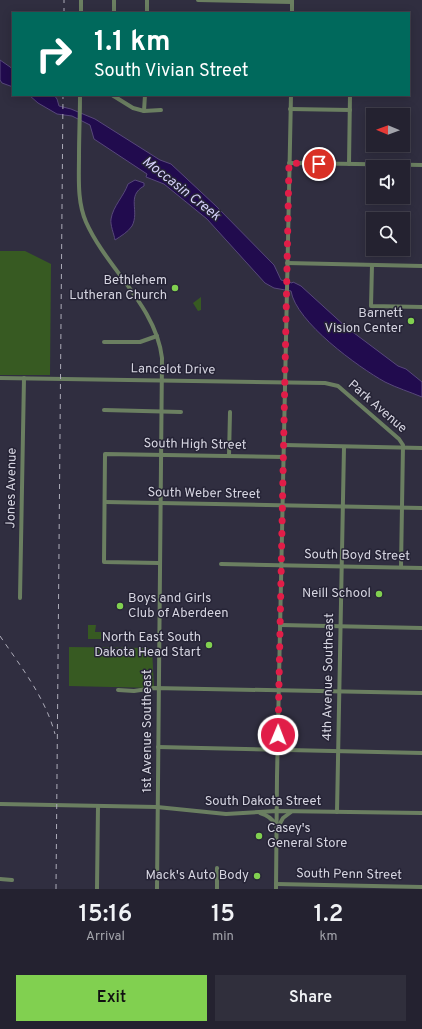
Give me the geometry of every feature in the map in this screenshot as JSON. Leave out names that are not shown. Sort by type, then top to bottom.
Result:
[{"type":"street","points":[[81,0],[81,12]]},
{"type":"street","points":[[114,0],[114,12]]},
{"type":"street","points":[[147,0],[147,12]]},
{"type":"street","points":[[198,0],[292,1],[292,12]]},
{"type":"street","name":"1st Avenue Southeast","points":[[80,96],[79,185],[82,207],[86,220],[96,240],[145,312],[157,336],[162,352],[163,380],[156,889]]},
{"type":"street","points":[[114,96],[133,108],[144,111],[161,110]]},
{"type":"street","points":[[144,111],[145,96]]},
{"type":"street","points":[[276,887],[286,293],[291,96]]},
{"type":"street","points":[[349,164],[350,96]]},
{"type":"street","points":[[290,109],[350,110]]},
{"type":"street","points":[[289,163],[422,165]]},
{"type":"street","points":[[287,264],[422,266]]},
{"type":"street","points":[[372,265],[371,306],[422,307]]},
{"type":"street","points":[[104,342],[140,342],[157,336]]},
{"type":"street","name":"Lancelot Drive","points":[[0,378],[285,382]]},
{"type":"street","name":"Jones Avenue","points":[[20,598],[24,378]]},
{"type":"street","name":"Park Avenue","points":[[285,382],[324,383],[338,386],[399,439],[404,448]]},
{"type":"street","points":[[104,410],[181,412]]},
{"type":"street","points":[[229,456],[230,412]]},
{"type":"street","points":[[284,445],[422,448]]},
{"type":"street","name":"4th Avenue Southeast","points":[[337,812],[344,447]]},
{"type":"street","points":[[401,567],[404,448]]},
{"type":"street","name":"South High Street","points":[[105,502],[105,454],[284,457]]},
{"type":"street","points":[[105,502],[104,562],[160,563]]},
{"type":"street","name":"South Weber Street","points":[[105,502],[422,508]]},
{"type":"street","name":"South Boyd Street","points":[[220,564],[422,568]]},
{"type":"street","points":[[280,625],[422,628]]},
{"type":"street","points":[[118,690],[158,688],[422,693]]},
{"type":"street","points":[[158,747],[422,753]]},
{"type":"street","name":"South Dakota Street","points":[[0,804],[157,807],[218,814],[277,811],[422,813]]},
{"type":"street","points":[[97,889],[98,806]]},
{"type":"street","points":[[277,829],[283,818],[293,811]]},
{"type":"street","points":[[256,812],[272,819],[277,829]]},
{"type":"street","points":[[217,868],[217,889]]},
{"type":"street","points":[[0,879],[12,880]]},
{"type":"street","name":"South Penn Street","points":[[276,887],[422,887]]},
{"type":"green space","points":[[0,251],[25,251],[51,264],[50,375],[0,375]]},
{"type":"green space","points":[[201,297],[201,310],[198,311],[193,303]]},
{"type":"green space","points":[[88,625],[96,625],[95,632],[101,632],[101,639],[88,639]]},
{"type":"green space","points":[[69,647],[152,648],[154,688],[69,686]]},
{"type":"water","points":[[0,60],[12,68],[12,87],[2,83],[0,80]]},
{"type":"water","name":"Moccasin Creek","points":[[30,96],[55,96],[59,106],[71,109],[95,119],[160,160],[171,164],[216,206],[274,265],[281,280],[293,282],[301,286],[346,327],[422,382],[422,397],[385,382],[345,355],[304,316],[295,303],[291,291],[274,288],[265,283],[207,219],[164,184],[146,177],[147,174],[94,139],[90,125],[72,116],[57,114],[38,103]]},
{"type":"water","points":[[135,180],[144,183],[144,186],[139,190],[134,199],[135,215],[132,226],[115,240],[111,224],[112,214],[128,184]]},
{"type":"railway","points":[[64,0],[64,12]]},
{"type":"railway","points":[[56,889],[63,96]]},
{"type":"railway","points":[[0,636],[39,695],[51,720],[55,734]]},
{"type":"place","name":"Bethlehem Lutheran Church","points":[[175,288]]},
{"type":"place","name":"Barnett Vision Center","points":[[411,321]]},
{"type":"place","name":"Neill School","points":[[379,594]]},
{"type":"place","name":"Boys and Girls Club of Aberdeen","points":[[120,606]]},
{"type":"place","name":"North East South Dakota Head Start","points":[[209,645]]},
{"type":"place","name":"Casey's General Store","points":[[259,836]]},
{"type":"place","name":"Mack's Auto Body","points":[[257,876]]},
{"type":"route","points":[[278,735],[289,163],[319,164]]}]
